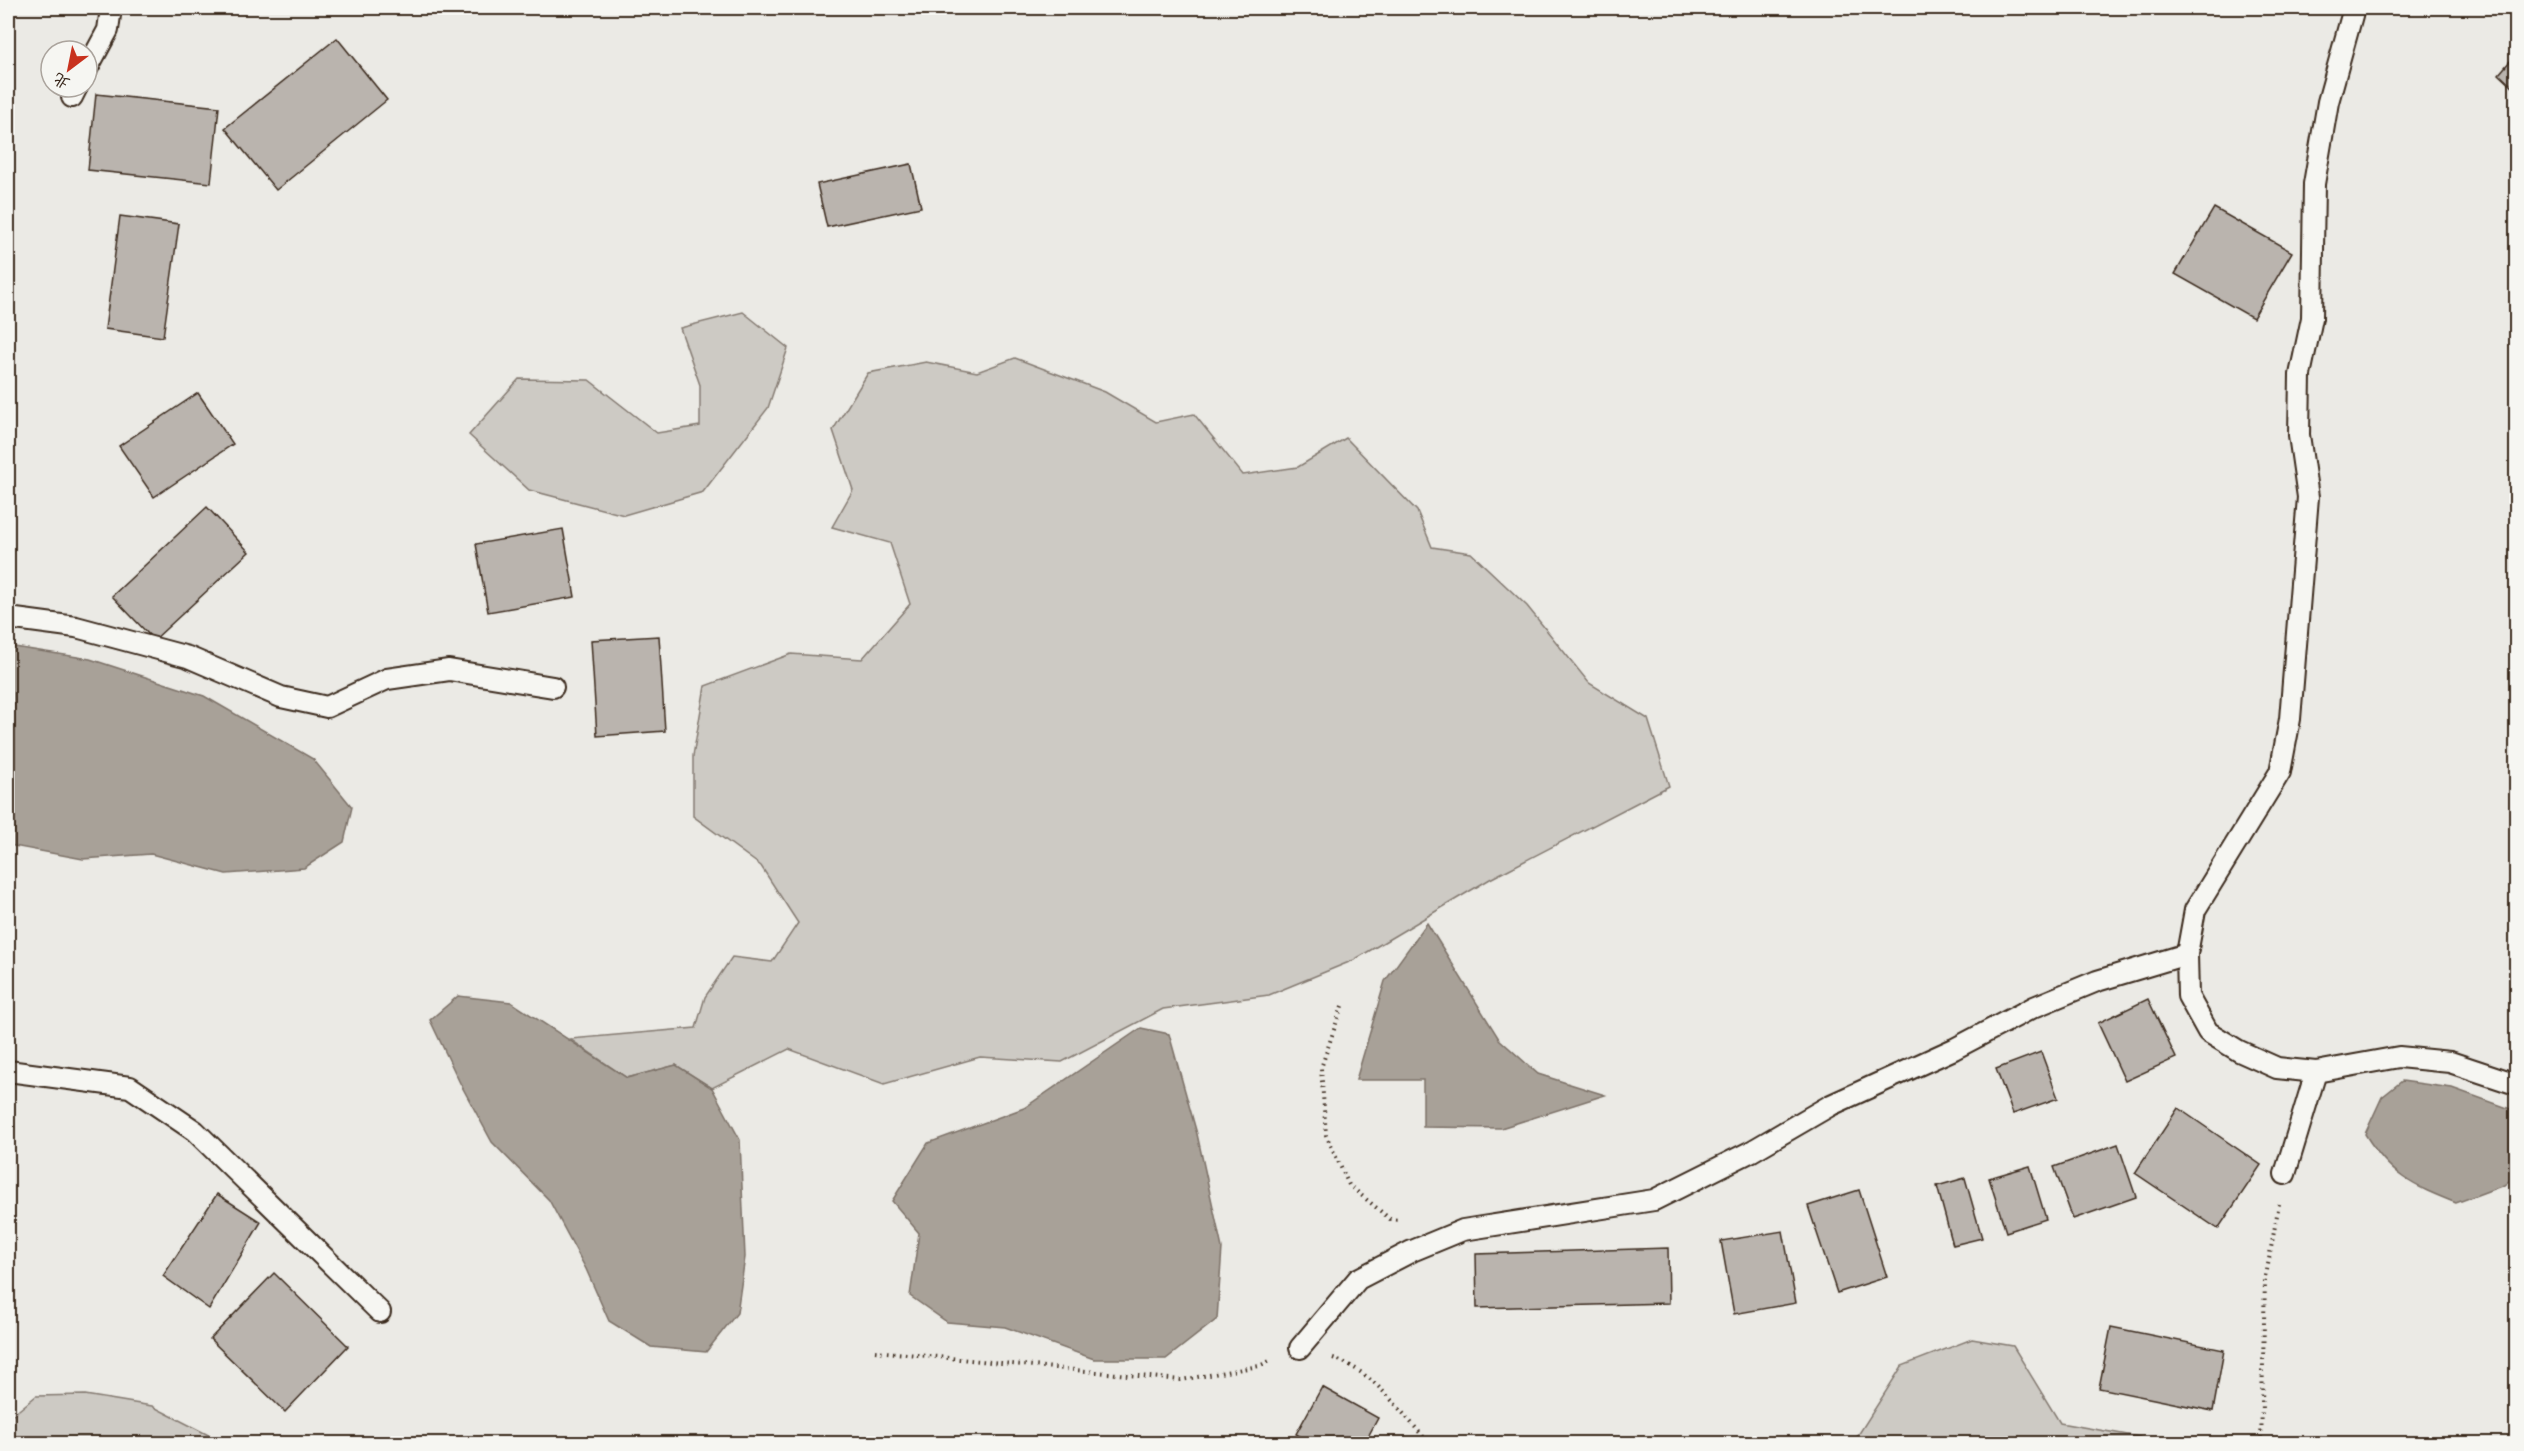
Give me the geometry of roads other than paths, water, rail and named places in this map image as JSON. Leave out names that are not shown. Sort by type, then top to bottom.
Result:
[{"type":"lane","points":[[99,47],[108,30],[111,8]]},
{"type":"lane","points":[[2354,8],[2328,102],[2314,184],[2312,318],[2300,375],[2299,435],[2308,497],[2290,719],[2280,772],[2195,910],[2187,954],[2188,996],[2208,1032],[2239,1051],[2277,1068],[2316,1072],[2399,1057],[2450,1062],[2517,1084]]},
{"type":"lane","points":[[8,618],[76,627],[188,657],[281,697],[327,707],[387,679],[449,669],[553,687]]},
{"type":"lane","points":[[1300,1348],[1358,1280],[1412,1251],[1463,1230],[1654,1200],[1752,1151],[1831,1105],[1954,1049],[2034,1007],[2097,981],[2187,954]]},
{"type":"lane","points":[[8,1071],[130,1087],[195,1131],[380,1312]]},
{"type":"lane","points":[[2285,1174],[2316,1072]]}]
